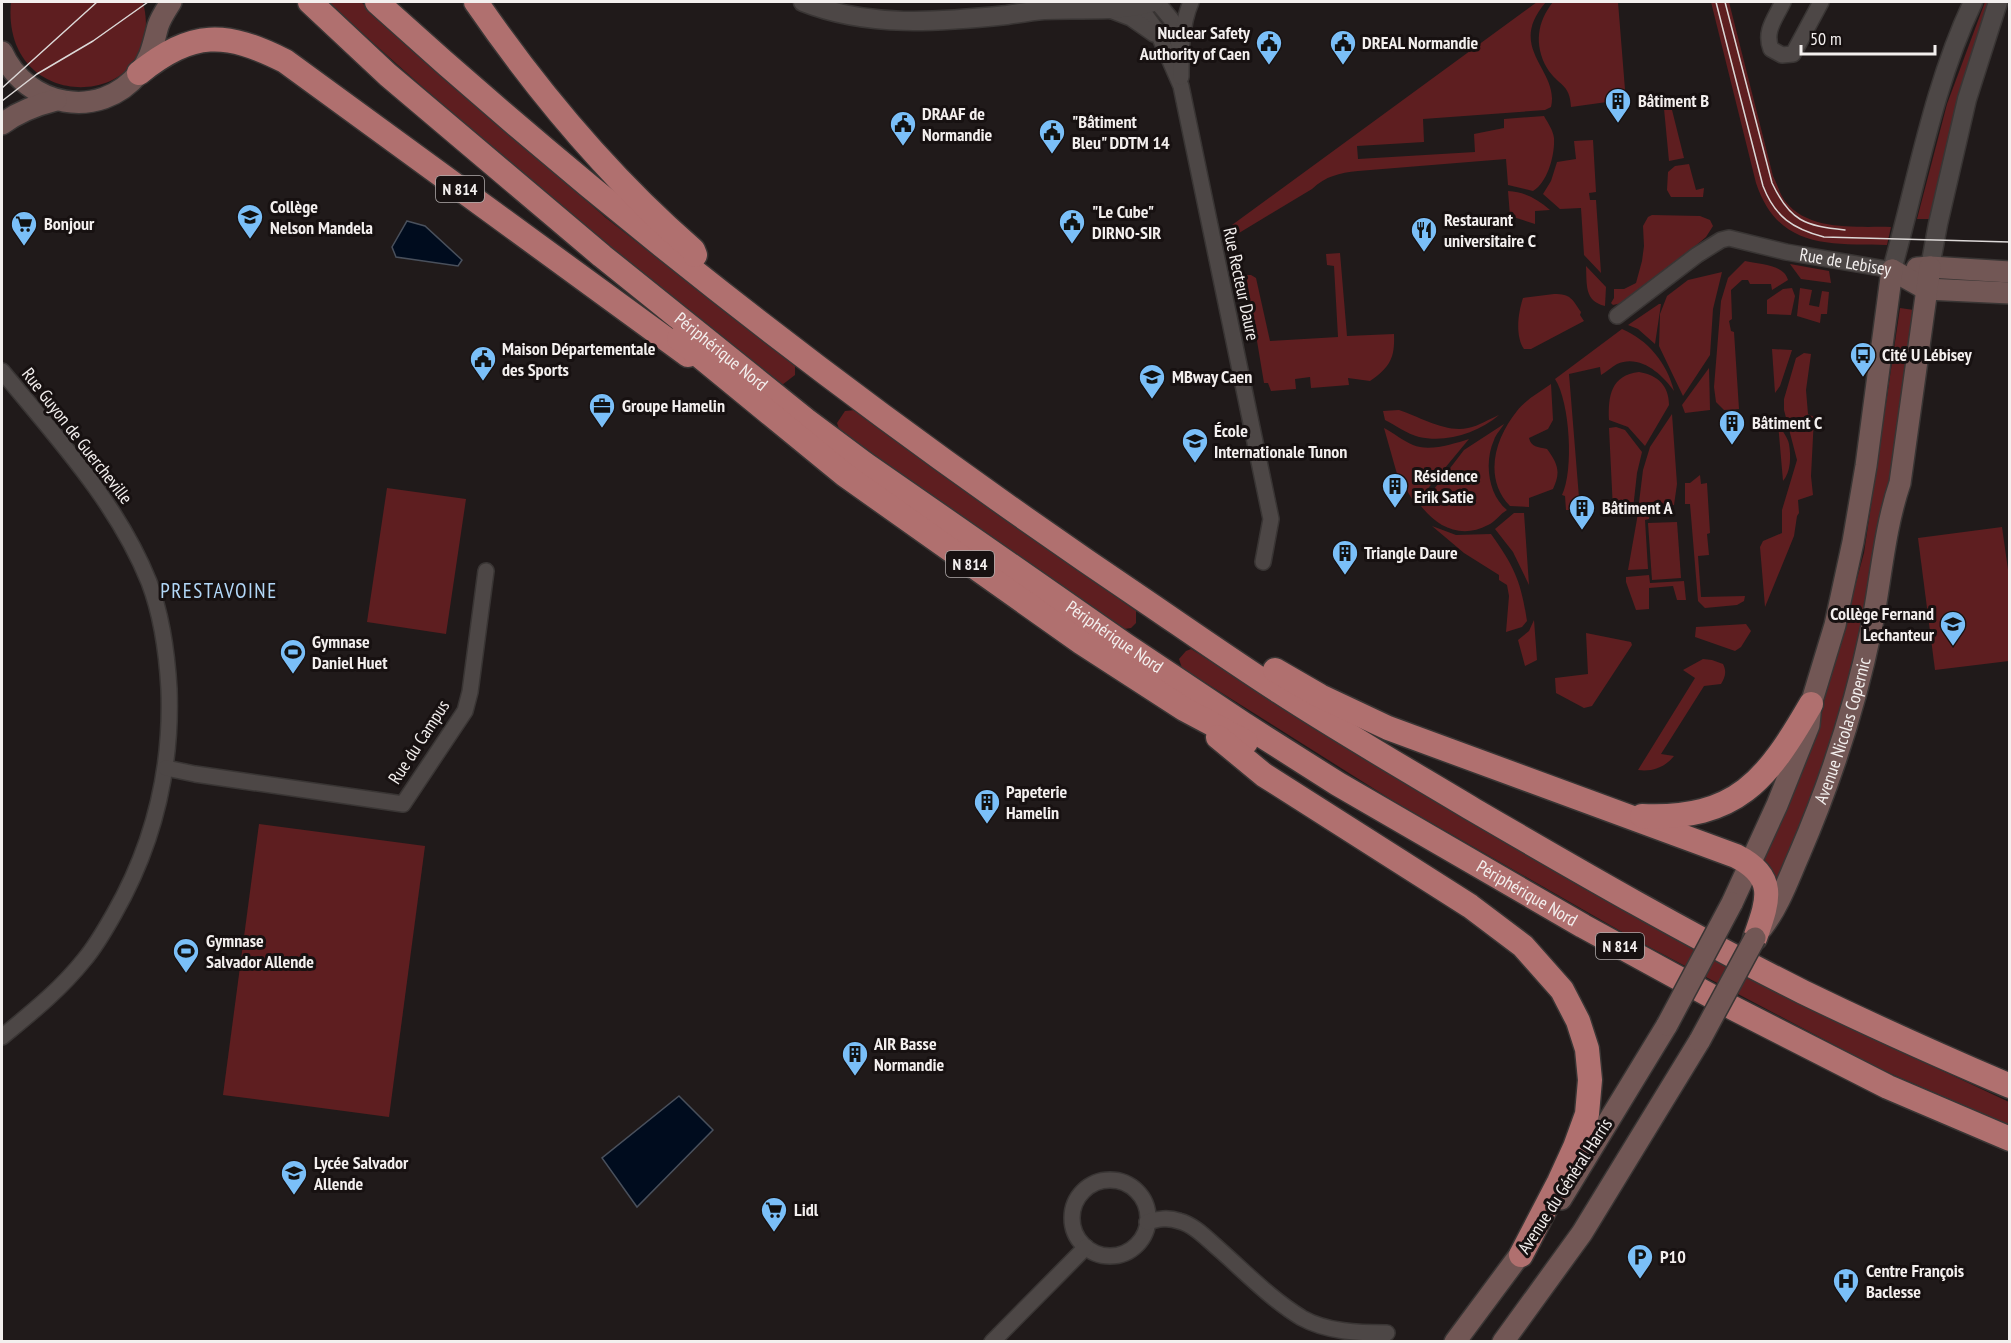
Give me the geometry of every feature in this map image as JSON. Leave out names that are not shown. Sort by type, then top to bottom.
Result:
[{"type":"highway","name":"Périphérique Nord","points":[[310,2],[388,75],[602,256],[865,464],[1245,725],[1338,784],[1450,849],[1583,926],[1733,1008],[1888,1087],[2010,1139]]},
{"type":"highway","name":"N 814","points":[[377,2],[593,190],[707,282],[971,481],[1279,692],[1599,883],[1798,989],[1905,1041],[2010,1086]]},
{"type":"highway","name":"N 814","points":[[477,2],[507,45],[555,106],[618,179],[693,250],[707,282]]},
{"type":"highway","name":"N 814","points":[[139,73],[157,59],[181,46],[216,39],[249,44],[285,62],[764,410]]},
{"type":"highway","name":"N 814","points":[[388,75],[402,107],[764,410],[855,482],[1082,643],[1184,709],[1450,849]]},
{"type":"highway","name":"N 814","points":[[1230,658],[1263,663],[1320,696],[1388,728],[1750,863]]},
{"type":"highway","name":"N 814","points":[[1625,815],[1665,817],[1687,814],[1717,807],[1739,796],[1770,768],[1811,704]]},
{"type":"highway","name":"N 814","points":[[1184,709],[1264,775],[1470,906],[1523,946],[1562,990],[1578,1021],[1587,1049],[1590,1080],[1587,1114],[1559,1182],[1521,1255]]},
{"type":"highway","points":[[1750,863],[1763,879],[1767,892],[1767,903],[1761,926]]},
{"type":"main road","points":[[155,2],[158,27]]},
{"type":"main road","points":[[2,52],[11,68],[24,83],[42,94],[56,100],[81,102],[103,98],[123,88],[139,73],[152,52],[158,27],[171,2]]},
{"type":"main road","points":[[2,124],[11,117],[37,105],[56,100]]},
{"type":"main road","points":[[1926,289],[1930,267]]},
{"type":"main road","points":[[1892,270],[1930,267],[2010,272]]},
{"type":"main road","points":[[1892,270],[1926,289],[2010,293]]},
{"type":"main road","name":"Avenue Nicolas Copernic","points":[[1697,969],[1732,903],[1777,805],[1809,725],[1811,704],[1835,625],[1853,542],[1877,389],[1892,270]]},
{"type":"main road","name":"Avenue Nicolas Copernic","points":[[1700,1040],[1761,926],[1778,902],[1812,825],[1848,720],[1870,631],[1893,504],[1900,483],[1926,289]]},
{"type":"main road","name":"Avenue du Général Harris","points":[[1455,1341],[1556,1207],[1667,1025],[1697,969]]},
{"type":"main road","name":"Avenue du Général Harris","points":[[1503,1341],[1582,1233],[1700,1040]]},
{"type":"street","points":[[803,2],[848,15],[884,20],[951,19],[1042,10],[1106,9],[1150,2]]},
{"type":"street","points":[[1042,10],[1074,2]]},
{"type":"street","name":"Rue Recteur Daure","points":[[1181,54],[1174,25],[1150,2],[1144,13],[1157,31],[1181,86]]},
{"type":"street","name":"Rue Recteur Daure","points":[[1191,2],[1184,27],[1181,86],[1270,519],[1263,562]]},
{"type":"street","points":[[1783,2],[1767,39],[1771,49],[1782,55],[1793,54],[1821,2]]},
{"type":"street","name":"Rue de Lebisey","points":[[1617,316],[1697,255],[1720,240],[1729,238],[1785,252],[1892,270],[1939,92],[1960,28],[1973,2]]},
{"type":"street","points":[[1930,267],[1967,99],[1998,2]]},
{"type":"street","name":"Rue Recteur Daure","points":[[1106,9],[1131,18],[1150,31],[1162,44]]},
{"type":"street","name":"Rue Guyon de Guercheville","points":[[2,371],[101,493],[120,524],[149,583],[163,634],[168,664],[170,732],[166,768],[157,811],[128,889],[100,938],[63,985],[2,1037]]},
{"type":"street","name":"Rue du Campus","points":[[166,768],[403,804],[465,711],[470,692],[486,571]]},
{"type":"street","points":[[1108,1179],[1121,1181],[1133,1187],[1142,1197],[1147,1209],[1147,1222],[1144,1233],[1129,1250],[1107,1255],[1096,1253],[1086,1247],[1077,1237],[1072,1225],[1072,1212],[1076,1199],[1084,1189],[1095,1182],[1108,1179]]},
{"type":"street","points":[[1147,1222],[1160,1218],[1180,1221],[1200,1233],[1279,1302],[1303,1319],[1336,1329],[1387,1333]]},
{"type":"street","points":[[992,1341],[1086,1247]]},
{"type":"shaded area","points":[[11,2],[143,2],[145,38],[132,65],[110,81],[83,87],[55,83],[31,67],[15,40]]},
{"type":"shaded area","points":[[328,2],[361,2],[606,218],[795,365],[795,375],[782,385],[665,293],[438,101]]},
{"type":"shaded area","points":[[1537,2],[1546,2],[1535,18],[1531,33],[1532,46],[1552,94],[1551,107],[1545,110],[1423,119],[1424,142],[1357,146],[1358,159],[1475,152],[1474,134],[1504,128],[1504,119],[1544,116],[1553,135],[1553,152],[1550,167],[1543,181],[1533,191],[1508,185],[1506,159],[1358,171],[1328,178],[1239,233],[1232,225]]},
{"type":"shaded area","points":[[1553,2],[1618,2],[1626,102],[1571,107],[1566,89],[1551,74],[1540,51],[1539,34],[1543,18]]},
{"type":"shaded area","points":[[1711,2],[1729,2],[1773,176],[1785,201],[1795,211],[1820,223],[1849,227],[1891,227],[1887,245],[1845,244],[1808,238],[1792,231],[1778,220],[1766,205],[1756,183]]},
{"type":"shaded area","points":[[1985,2],[1991,2],[1946,150],[1929,219],[1917,219],[1947,104]]},
{"type":"shaded area","points":[[1663,98],[1669,98],[1684,158],[1669,161]]},
{"type":"shaded area","points":[[1593,140],[1596,192],[1589,193],[1590,200],[1596,200],[1601,273],[1584,255],[1581,208],[1560,209],[1543,194],[1551,181],[1557,162],[1576,159],[1574,141]]},
{"type":"shaded area","points":[[1689,164],[1696,190],[1704,188],[1703,197],[1671,197],[1667,190],[1668,172],[1675,166]]},
{"type":"shaded area","points":[[1508,191],[1530,197],[1550,210],[1535,211],[1535,224],[1510,216]]},
{"type":"shaded area","points":[[1652,215],[1700,216],[1710,220],[1713,226],[1706,237],[1694,247],[1622,303],[1613,305],[1611,303],[1614,298],[1614,289],[1624,289],[1636,283],[1644,246],[1643,226],[1648,217]]},
{"type":"shaded area","points":[[1340,253],[1347,336],[1394,334],[1390,361],[1370,381],[1348,378],[1349,385],[1311,388],[1310,377],[1295,379],[1296,389],[1271,391],[1268,383],[1264,383],[1246,275],[1256,278],[1270,341],[1338,337],[1334,266],[1327,265],[1326,254]]},
{"type":"shaded area","points":[[1745,261],[1776,268],[1786,275],[1788,280],[1772,290],[1771,284],[1750,284],[1748,280],[1742,280],[1731,290],[1732,319],[1729,321],[1731,331],[1734,332],[1739,409],[1724,410],[1716,402],[1714,387],[1721,301],[1728,278]]},
{"type":"shaded area","points":[[1790,264],[1829,271],[1831,283],[1801,279]]},
{"type":"shaded area","points":[[1586,266],[1606,287],[1605,306],[1598,304],[1590,296]]},
{"type":"shaded area","points":[[1722,272],[1713,309],[1710,355],[1683,396],[1659,346],[1660,314],[1667,296],[1688,280]]},
{"type":"shaded area","points":[[1792,288],[1795,296],[1791,315],[1767,314],[1767,300],[1783,289]]},
{"type":"shaded area","points":[[1800,288],[1812,290],[1809,305],[1819,307],[1822,291],[1829,292],[1827,314],[1821,314],[1820,323],[1797,316]]},
{"type":"shaded area","points":[[1554,294],[1570,298],[1581,312],[1580,315],[1584,321],[1531,349],[1524,349],[1519,338],[1518,324],[1523,298]]},
{"type":"shaded area","points":[[1661,304],[1655,344],[1638,329],[1628,325]]},
{"type":"shaded area","points":[[1900,308],[1914,310],[1895,467],[1856,675],[1774,901],[1761,867],[1766,841],[1843,630],[1864,553]]},
{"type":"shaded area","points":[[1622,329],[1640,339],[1655,354],[1667,371],[1674,391],[1657,372],[1634,362],[1617,364],[1601,375],[1600,367],[1569,374],[1580,510],[1566,510],[1565,496],[1562,495],[1568,470],[1569,437],[1564,403],[1555,379]]},
{"type":"shaded area","points":[[1772,349],[1792,350],[1780,386],[1775,393]]},
{"type":"shaded area","points":[[1804,353],[1811,354],[1806,390],[1808,414],[1814,417],[1811,476],[1813,495],[1798,500],[1799,513],[1794,536],[1765,607],[1760,547],[1763,541],[1782,533],[1782,510],[1797,460],[1784,410],[1784,399],[1796,358]]},
{"type":"shaded area","points":[[1709,368],[1710,410],[1685,413],[1682,405]]},
{"type":"shaded area","points":[[1639,372],[1661,382],[1667,392],[1669,405],[1645,446],[1628,427],[1609,420],[1609,403],[1613,388],[1622,377]]},
{"type":"shaded area","points":[[1551,384],[1553,420],[1548,429],[1529,438],[1533,445],[1547,449],[1554,459],[1558,473],[1553,489],[1529,498],[1529,507],[1510,506],[1497,483],[1495,458],[1498,446],[1509,422],[1520,407]]},
{"type":"shaded area","points":[[855,410],[1136,611],[1136,623],[1131,628],[1124,629],[1018,559],[839,429],[837,423],[845,411]]},
{"type":"shaded area","points":[[1399,410],[1433,424],[1460,429],[1476,426],[1499,415],[1482,427],[1462,435],[1430,439],[1410,434],[1385,420],[1383,411]]},
{"type":"shaded area","points":[[1672,414],[1677,484],[1674,505],[1650,507],[1649,519],[1645,520],[1648,569],[1628,570],[1643,470],[1650,447]]},
{"type":"shaded area","points":[[1778,423],[1790,449],[1789,469],[1783,481]]},
{"type":"shaded area","points":[[1504,424],[1491,449],[1489,468],[1492,487],[1507,510],[1491,524],[1469,531],[1451,529],[1435,520],[1421,506],[1464,450]]},
{"type":"shaded area","points":[[1616,427],[1625,430],[1642,452],[1633,509],[1613,510],[1609,428]]},
{"type":"shaded area","points":[[1384,428],[1409,443],[1426,448],[1469,439],[1415,504],[1397,474]]},
{"type":"shaded area","points":[[1700,475],[1701,484],[1707,483],[1710,533],[1707,534],[1709,555],[1698,556],[1701,597],[1745,596],[1744,601],[1737,605],[1705,608],[1698,601],[1690,504],[1685,504],[1685,483],[1690,483]]},
{"type":"shaded area","points":[[387,488],[466,499],[446,634],[367,622]]},
{"type":"shaded area","points":[[1514,513],[1524,513],[1529,585],[1513,552],[1495,529]]},
{"type":"shaded area","points":[[1677,522],[1681,578],[1652,580],[1648,523]]},
{"type":"shaded area","points":[[1432,526],[1456,535],[1491,534],[1511,565],[1519,584],[1527,621],[1522,627],[1506,632],[1509,596],[1507,585],[1499,580],[1499,575],[1464,553]]},
{"type":"shaded area","points":[[2002,527],[2010,584],[2009,661],[1935,670],[1918,538]]},
{"type":"shaded area","points":[[1649,575],[1650,583],[1684,581],[1686,600],[1677,600],[1673,586],[1649,588],[1649,609],[1636,610],[1626,577]]},
{"type":"shaded area","points":[[1534,620],[1537,660],[1525,666],[1518,640],[1529,631]]},
{"type":"shaded area","points":[[1746,624],[1751,631],[1741,647],[1735,651],[1695,637],[1696,627]]},
{"type":"shaded area","points":[[1586,633],[1631,642],[1632,645],[1592,706],[1584,708],[1556,693],[1555,678],[1588,674]]},
{"type":"shaded area","points":[[1191,649],[1411,786],[1640,918],[1851,1028],[2009,1102],[2009,1125],[1878,1068],[1636,940],[1395,802],[1182,668],[1179,659]]},
{"type":"shaded area","points":[[1703,659],[1723,664],[1724,679],[1721,684],[1704,686],[1661,754],[1674,756],[1663,766],[1638,770],[1695,678],[1683,670]]},
{"type":"shaded area","points":[[259,824],[425,846],[389,1117],[223,1095]]},
{"type":"water","points":[[407,221],[425,226],[462,260],[458,266],[396,257],[392,247]]},
{"type":"water","points":[[679,1096],[713,1130],[637,1207],[602,1158]]},
{"type":"tram line","points":[[2,88],[97,2]]},
{"type":"tram line","points":[[2,101],[37,74],[93,41],[148,2]]},
{"type":"tram line","points":[[1716,2],[1763,186],[1773,206],[1786,220],[1794,226],[1824,237],[2010,242]]},
{"type":"tram line","points":[[1725,2],[1772,183],[1792,214],[1809,223],[1845,230]]},
{"type":"place","name":"Nuclear Safety Authority of Caen","points":[[1269,66]]},
{"type":"place","name":"DREAL Normandie","points":[[1343,66]]},
{"type":"place","name":"Bâtiment B","points":[[1618,124]]},
{"type":"place","name":"DRAAF de Normandie","points":[[903,147]]},
{"type":"place","name":"\"Bâtiment Bleu\" DDTM 14","points":[[1052,155]]},
{"type":"place","name":"Collège Nelson Mandela","points":[[250,240]]},
{"type":"place","name":"\"Le Cube\" DIRNO-SIR","points":[[1072,245]]},
{"type":"place","name":"Bonjour","points":[[24,247]]},
{"type":"place","name":"Restaurant universitaire C","points":[[1424,253]]},
{"type":"place","name":"Cité U Lébisey","points":[[1863,378]]},
{"type":"place","name":"Maison Départementale des Sports","points":[[483,382]]},
{"type":"place","name":"MBway Caen","points":[[1152,400]]},
{"type":"place","name":"Groupe Hamelin","points":[[602,429]]},
{"type":"place","name":"Bâtiment C","points":[[1732,446]]},
{"type":"place","name":"École Internationale Tunon","points":[[1195,464]]},
{"type":"place","name":"Résidence Erik Satie","points":[[1395,509]]},
{"type":"place","name":"Bâtiment A","points":[[1582,531]]},
{"type":"place","name":"Triangle Daure","points":[[1345,576]]},
{"type":"place","name":"Collège Fernand Lechanteur","points":[[1953,647]]},
{"type":"place","name":"Gymnase Daniel Huet","points":[[293,675]]},
{"type":"place","name":"Papeterie Hamelin","points":[[987,825]]},
{"type":"place","name":"Gymnase Salvador Allende","points":[[186,974]]},
{"type":"place","name":"AIR Basse Normandie","points":[[855,1077]]},
{"type":"place","name":"Lycée Salvador Allende","points":[[294,1196]]},
{"type":"place","name":"Lidl","points":[[774,1233]]},
{"type":"place","name":"P10","points":[[1640,1280]]},
{"type":"place","name":"Centre François Baclesse","points":[[1846,1304]]},
{"type":"district","name":"PRESTAVOINE","points":[[219,591]]}]
